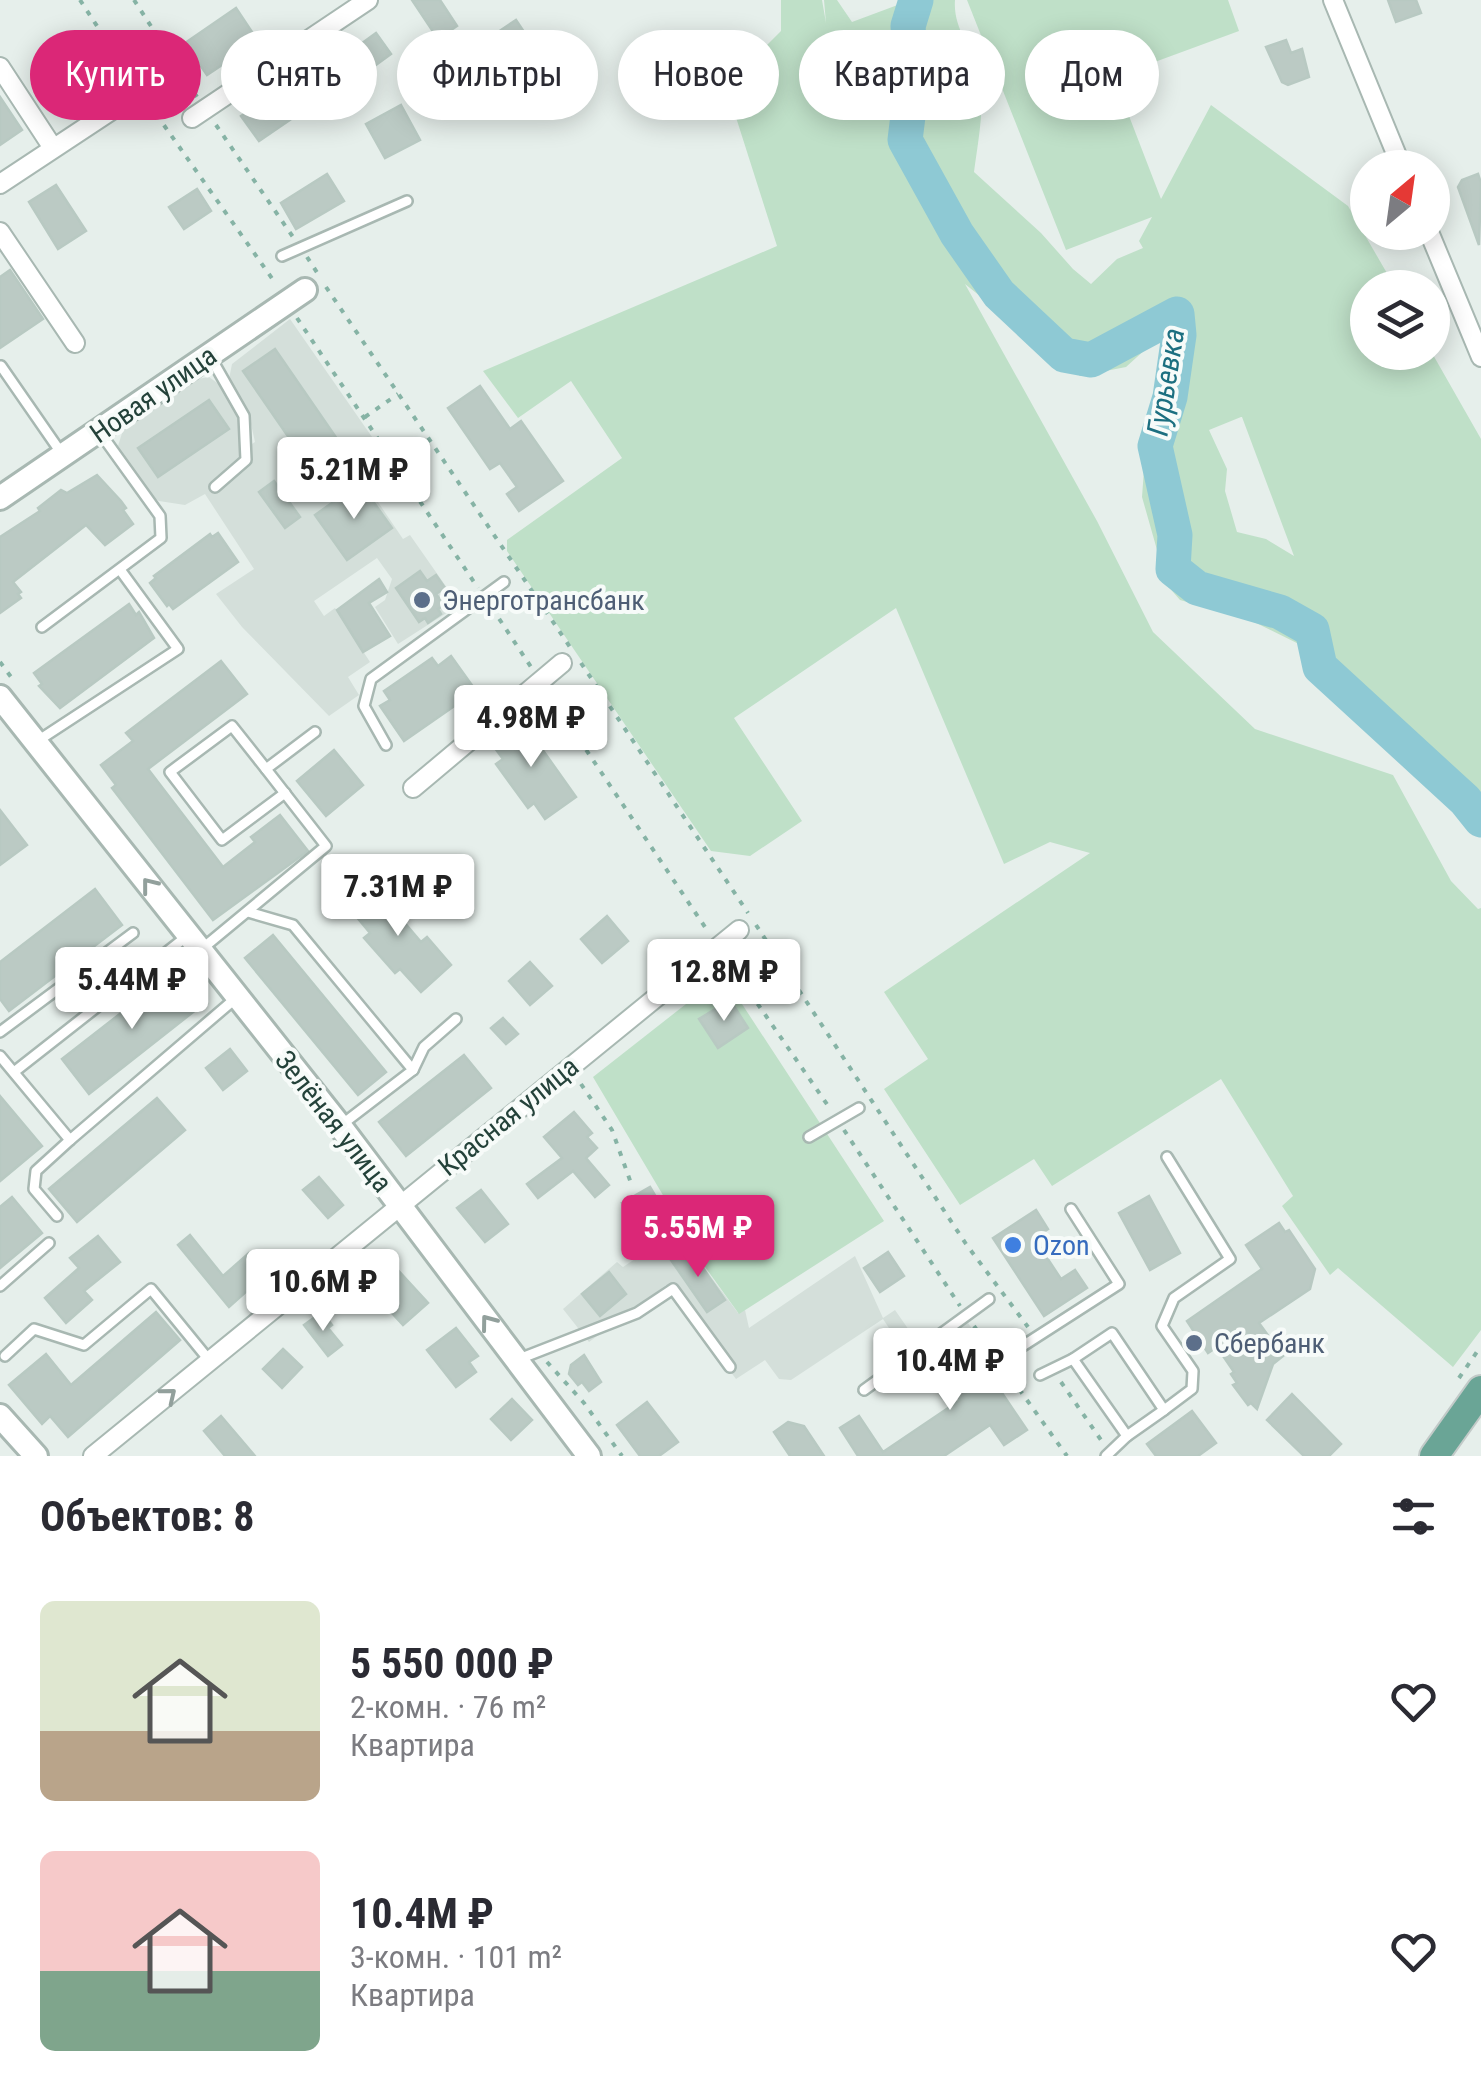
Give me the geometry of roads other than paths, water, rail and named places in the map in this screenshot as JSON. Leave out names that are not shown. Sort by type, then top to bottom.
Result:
[{"type":"main road","points":[[1434,1456],[1481,1390]]},
{"type":"street","points":[[201,112],[368,0]]},
{"type":"street","points":[[1332,0],[1394,150]]},
{"type":"street","points":[[0,67],[53,148]]},
{"type":"street","points":[[0,184],[96,120]]},
{"type":"street","points":[[0,232],[76,343]]},
{"type":"street","points":[[1436,250],[1481,357]]},
{"type":"street","name":"Новая улица","points":[[0,498],[295,296]]},
{"type":"street","points":[[413,788],[562,663]]},
{"type":"street","name":"Зелёная улица","points":[[0,697],[340,1126],[588,1456]]},
{"type":"street","name":"Красная улица","points":[[93,1456],[740,930]]},
{"type":"street","points":[[0,1416],[36,1456]]},
{"type":"lane","points":[[282,256],[407,200]]},
{"type":"lane","points":[[209,356],[244,416],[246,460],[215,486]]},
{"type":"lane","points":[[1,366],[63,456]]},
{"type":"lane","points":[[42,627],[161,538],[160,516],[99,432]]},
{"type":"lane","points":[[36,742],[178,649],[121,571]]},
{"type":"lane","points":[[386,744],[364,706],[371,679],[504,582]]},
{"type":"lane","points":[[14,1072],[194,943],[248,912],[326,846],[285,793],[232,726],[170,772],[222,840],[285,793]]},
{"type":"lane","points":[[266,769],[315,732]]},
{"type":"lane","points":[[248,912],[294,925],[413,1070]]},
{"type":"lane","points":[[0,1032],[133,932]]},
{"type":"lane","points":[[57,1216],[34,1190],[36,1172],[236,998]]},
{"type":"lane","points":[[340,1126],[413,1070],[424,1047],[456,1019]]},
{"type":"lane","points":[[0,1056],[70,1140]]},
{"type":"lane","points":[[809,1137],[859,1108]]},
{"type":"lane","points":[[1108,1454],[1192,1388],[1192,1371],[1162,1326],[1174,1298],[1230,1259],[1167,1158]]},
{"type":"lane","points":[[1022,1347],[1119,1284],[1071,1209]]},
{"type":"lane","points":[[0,1286],[49,1244]]},
{"type":"lane","points":[[4,1356],[34,1330],[84,1345],[151,1289],[211,1362]]},
{"type":"lane","points":[[516,1360],[637,1313],[673,1289],[730,1367]]},
{"type":"lane","points":[[864,1390],[989,1299]]},
{"type":"lane","points":[[1040,1375],[1112,1333],[1164,1410]]},
{"type":"lane","points":[[1073,1359],[1127,1436]]},
{"type":"waterway","name":"Гурьевка","points":[[916,0],[908,26],[912,84],[905,140],[957,234],[999,294],[1064,355],[1091,360],[1177,314],[1179,335],[1170,397],[1155,446],[1175,535],[1173,569],[1197,588],[1280,612],[1312,630],[1320,667],[1465,800],[1481,820]]},
{"type":"place","name":"Энерготрансбанк","points":[[422,600]]},
{"type":"place","name":"Ozon","points":[[1013,1245]]},
{"type":"place","name":"Сбербанк","points":[[1194,1343]]}]
